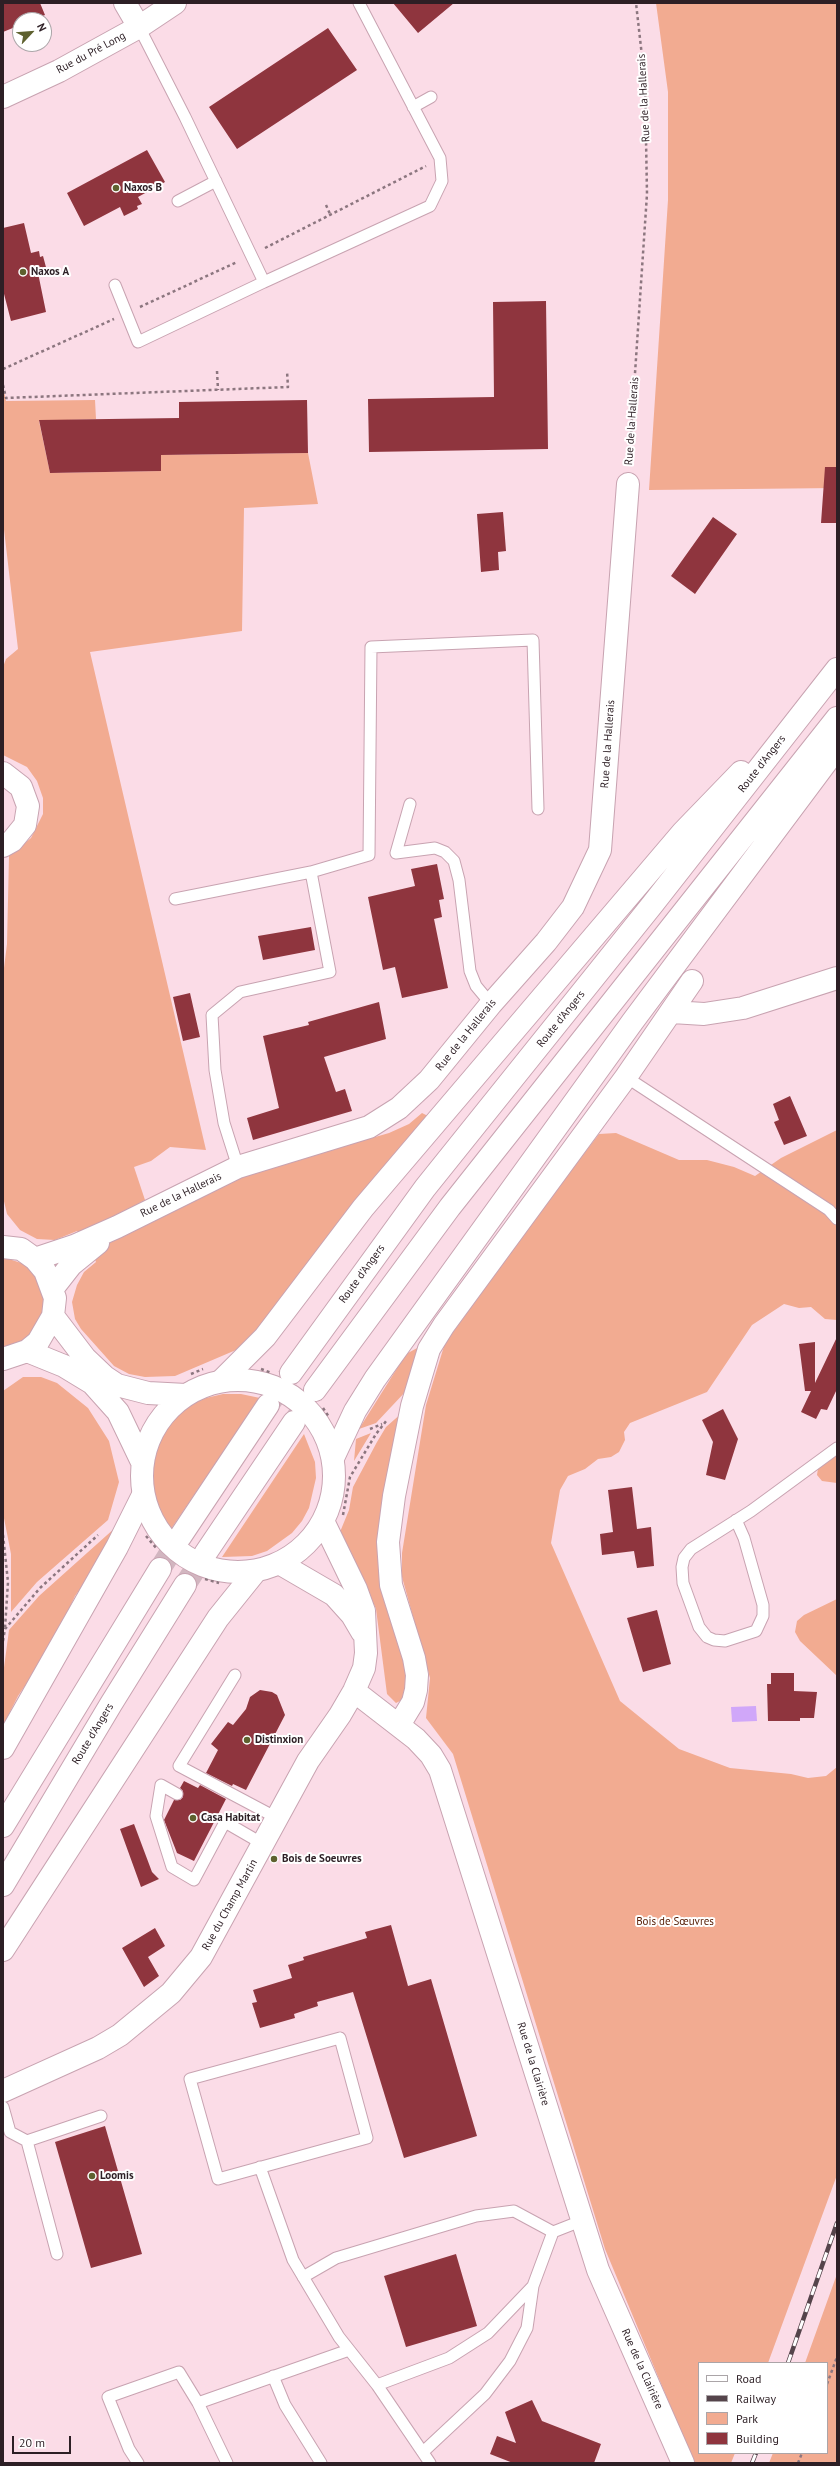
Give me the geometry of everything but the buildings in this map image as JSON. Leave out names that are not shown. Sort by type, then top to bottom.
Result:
[{"type":"main road","points":[[125,3],[139,27]]},
{"type":"main road","name":"Rue du Pré Long","points":[[3,97],[59,71],[139,27],[175,3]]},
{"type":"main road","name":"Rue de la Hallerais","points":[[35,1259],[74,1246],[118,1227],[238,1167],[369,1127],[399,1108],[429,1080],[491,1004],[546,942],[573,907],[600,850],[628,484]]},
{"type":"main road","name":"Route d'Angers","points":[[291,1373],[425,1188],[652,905],[837,669]]},
{"type":"main road","points":[[315,1390],[450,1207],[837,718]]},
{"type":"main road","points":[[221,1381],[265,1337],[363,1208],[683,832],[738,774],[775,748]]},
{"type":"main road","points":[[333,1458],[356,1411],[375,1379],[633,1021],[837,748]]},
{"type":"main road","points":[[3,772],[21,787],[28,806],[25,825],[19,834],[3,846]]},
{"type":"main road","points":[[672,1012],[704,1014],[743,1008],[837,978]]},
{"type":"main road","points":[[399,1725],[413,1702],[416,1690],[417,1675],[414,1658],[391,1585],[388,1542],[394,1496],[414,1398],[430,1349],[444,1325],[626,1077],[692,981]]},
{"type":"main road","name":"Rue de la Hallerais","points":[[53,1288],[71,1265],[118,1227]]},
{"type":"main road","points":[[3,1359],[27,1351],[45,1332],[53,1316],[55,1298],[53,1288],[45,1271],[35,1259],[21,1249],[4,1245]]},
{"type":"main road","points":[[53,1316],[85,1358],[105,1377],[117,1385],[148,1394],[186,1395]]},
{"type":"main road","points":[[27,1351],[64,1366],[92,1383],[118,1412],[141,1460],[143,1495],[152,1522],[166,1539],[184,1555],[206,1565],[232,1571],[255,1572],[279,1563],[294,1555],[308,1543],[324,1523],[332,1500],[333,1458],[327,1442],[314,1418],[302,1403],[285,1391],[265,1383],[245,1380],[221,1381],[186,1395],[157,1423],[148,1440],[141,1460]]},
{"type":"main road","points":[[180,1537],[268,1405]]},
{"type":"main road","points":[[205,1554],[294,1422]]},
{"type":"main road","points":[[3,1748],[117,1547],[143,1495]]},
{"type":"main road","name":"Rue du Champ Martin","points":[[3,2090],[98,2048],[120,2035],[171,1993],[201,1957],[308,1761],[340,1716],[354,1691],[364,1668],[366,1638],[364,1611],[359,1596],[324,1523]]},
{"type":"main road","points":[[279,1563],[334,1595],[352,1615],[366,1638]]},
{"type":"main road","points":[[3,1826],[160,1569]]},
{"type":"main road","points":[[3,1950],[218,1618],[255,1572]]},
{"type":"main road","name":"Route d'Angers","points":[[3,1885],[110,1704],[185,1585]]},
{"type":"main road","name":"Rue de la Clairière","points":[[354,1691],[399,1725],[431,1755],[440,1770],[449,1793],[581,2221],[598,2270],[683,2463]]},
{"type":"lane","points":[[115,285],[138,342],[430,206],[442,181],[440,158],[359,3]]},
{"type":"lane","points":[[139,27],[216,181],[264,282]]},
{"type":"lane","points":[[413,107],[431,97]]},
{"type":"lane","points":[[178,201],[216,181]]},
{"type":"lane","points":[[175,899],[311,872],[370,855],[371,647],[533,640],[538,809]]},
{"type":"lane","points":[[410,804],[396,852],[435,848],[445,852],[454,861],[459,880],[470,971],[476,986],[491,1004]]},
{"type":"lane","points":[[238,1167],[224,1123],[215,1070],[212,1015],[240,992],[330,972],[311,872]]},
{"type":"lane","points":[[626,1077],[830,1210],[837,1219]]},
{"type":"lane","points":[[736,1520],[744,1538],[762,1605],[763,1616],[756,1631],[725,1641],[714,1640],[707,1637],[699,1627],[683,1583],[682,1567],[684,1558],[691,1549],[736,1520],[837,1448]]},
{"type":"lane","points":[[234,1675],[178,1766],[277,1818]]},
{"type":"lane","points":[[177,1794],[162,1785],[156,1816],[172,1867],[194,1880],[221,1819],[263,1844]]},
{"type":"lane","points":[[340,2038],[367,2138],[260,2167],[218,2179],[190,2079],[340,2038]]},
{"type":"lane","points":[[3,2107],[10,2132],[27,2141],[101,2116]]},
{"type":"lane","points":[[27,2141],[57,2254]]},
{"type":"lane","points":[[260,2167],[293,2260],[339,2337],[377,2385],[430,2463]]},
{"type":"lane","points":[[303,2277],[336,2258],[476,2216],[514,2211],[553,2232]]},
{"type":"lane","points":[[423,2452],[485,2394],[510,2361],[527,2328],[533,2286],[553,2232],[581,2221]]},
{"type":"lane","points":[[377,2385],[449,2358],[488,2333],[533,2286]]},
{"type":"lane","points":[[198,2403],[349,2350]]},
{"type":"lane","points":[[138,2463],[130,2449],[108,2397],[179,2372],[198,2403],[227,2463]]},
{"type":"lane","points":[[273,2376],[285,2405],[321,2463]]},
{"type":"path","name":"Rue de la Hallerais","points":[[628,484],[647,194],[645,83],[636,3]]},
{"type":"path","points":[[3,369],[251,255],[440,158]]},
{"type":"path","points":[[326,205],[330,214]]},
{"type":"path","points":[[217,371],[218,390]]},
{"type":"path","points":[[3,385],[6,398],[288,387],[286,371]]},
{"type":"path","points":[[350,1477],[383,1424],[396,1410],[414,1398]]},
{"type":"path","points":[[5,1629],[40,1588],[102,1531]]},
{"type":"path","points":[[3,1535],[8,1582],[3,1641]]},
{"type":"path","points":[[828,2382],[837,2357]]},
{"type":"path","points":[[833,2369],[837,2367]]},
{"type":"green space","points":[[656,3],[837,3],[837,488],[649,490],[668,200],[668,92]]},
{"type":"green space","points":[[3,386],[6,401],[95,400],[96,419],[39,421],[50,473],[161,471],[161,455],[308,453],[318,504],[244,508],[242,631],[90,652],[206,1150],[170,1147],[151,1161],[134,1167],[145,1200],[80,1235],[77,1231],[55,1240],[37,1239],[20,1230],[7,1214],[3,1197],[3,976],[7,944],[9,856],[31,838],[43,814],[43,798],[37,781],[27,767],[3,755],[3,667],[6,659],[18,649],[3,521]]},
{"type":"green space","points":[[422,1113],[428,1116],[258,1332],[243,1347],[175,1376],[145,1377],[129,1374],[114,1366],[81,1329],[75,1319],[72,1302],[77,1285],[84,1272],[96,1262],[93,1254],[113,1241],[218,1186],[275,1166],[389,1133],[409,1124]]},
{"type":"green space","name":"Bois de Sœuvres","points":[[837,1130],[837,1320],[825,1319],[811,1307],[799,1308],[784,1304],[752,1325],[707,1392],[630,1423],[624,1432],[625,1440],[619,1452],[611,1457],[598,1459],[585,1469],[568,1476],[560,1490],[551,1543],[620,1701],[679,1749],[730,1768],[791,1774],[808,1778],[826,1776],[837,1767],[837,2175],[768,2362],[698,2362],[698,2454],[735,2454],[731,2463],[694,2463],[605,2249],[453,1754],[426,1718],[430,1678],[402,1577],[402,1553],[426,1405],[445,1343],[599,1134],[616,1133],[679,1160],[707,1160],[734,1167],[755,1176],[781,1158]]},
{"type":"green space","points":[[3,1257],[24,1264],[33,1272],[40,1281],[45,1304],[38,1327],[21,1343],[3,1347]]},
{"type":"green space","points":[[421,1346],[407,1390],[376,1423],[359,1429],[406,1354]]},
{"type":"green space","points":[[23,1377],[41,1377],[57,1383],[88,1408],[109,1441],[119,1482],[108,1520],[37,1582],[11,1612],[11,1554],[3,1513],[3,1391]]},
{"type":"green space","points":[[223,1394],[241,1394],[260,1398],[171,1529],[161,1515],[154,1498],[151,1481],[152,1463],[157,1446],[165,1430],[176,1416],[190,1405],[206,1398]]},
{"type":"green space","points":[[403,1412],[388,1481],[409,1680],[406,1698],[396,1703],[387,1694],[376,1609],[340,1532],[349,1510],[353,1487],[386,1427]]},
{"type":"green space","points":[[371,1433],[354,1461],[356,1439]]},
{"type":"green space","points":[[304,1434],[315,1462],[316,1478],[309,1508],[302,1521],[292,1533],[267,1551],[252,1556],[222,1557]]},
{"type":"green space","points":[[837,1452],[837,1483],[822,1481],[817,1475],[818,1468]]},
{"type":"green space","points":[[116,1527],[96,1567],[75,1596],[51,1648],[18,1696],[3,1726],[3,1675],[9,1630],[39,1596]]},
{"type":"green space","points":[[837,1599],[837,1676],[800,1641],[795,1632],[797,1621],[804,1615]]},
{"type":"green space","points":[[837,2274],[837,2463],[769,2463],[773,2454],[828,2454],[828,2362],[805,2362]]},
{"type":"shaded area","points":[[756,1706],[757,1721],[732,1722],[731,1707]]},
{"type":"tunnel","points":[[268,1405],[291,1373]]},
{"type":"tunnel","points":[[294,1422],[315,1390]]},
{"type":"tunnel","points":[[160,1569],[180,1537]]},
{"type":"tunnel","points":[[185,1585],[205,1554]]},
{"type":"railway","points":[[788,2362],[837,2223]]},
{"type":"railway","points":[[752,2463],[756,2454]]},
{"type":"place","name":"Naxos B","points":[[116,188]]},
{"type":"place","name":"Naxos A","points":[[23,272]]},
{"type":"place","name":"Distinxion","points":[[247,1740]]},
{"type":"place","name":"Casa Habitat","points":[[193,1818]]},
{"type":"place","name":"Bois de Soeuvres","points":[[274,1859]]},
{"type":"place","name":"Loomis","points":[[92,2176]]}]
